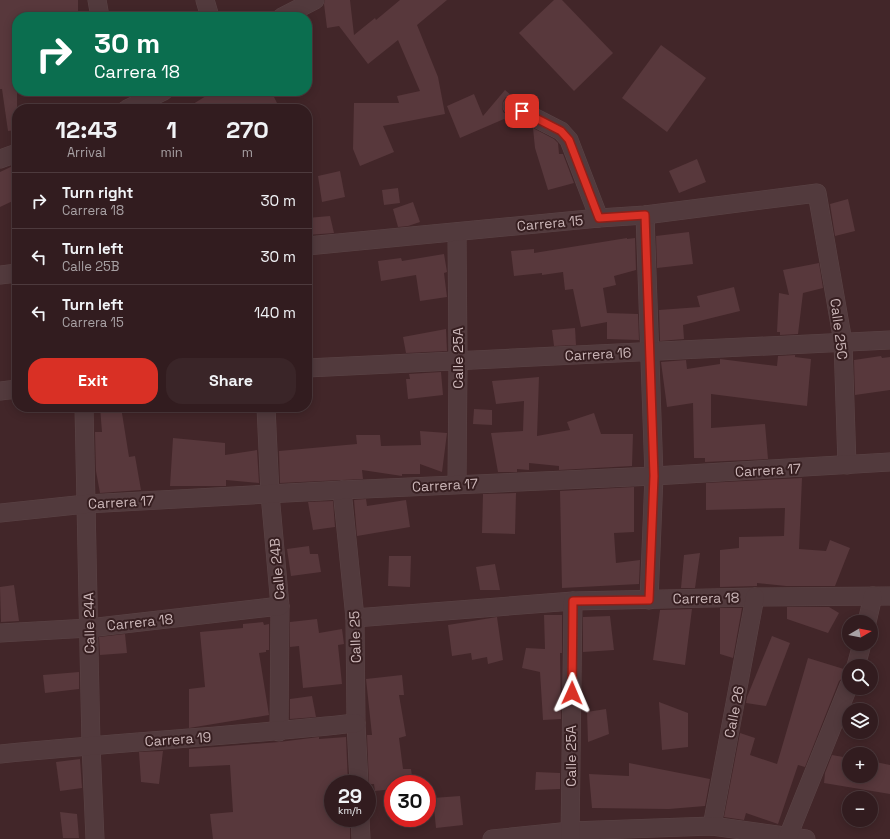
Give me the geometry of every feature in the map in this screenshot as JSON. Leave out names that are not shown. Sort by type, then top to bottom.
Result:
[{"type":"street","points":[[97,0],[99,12]]},
{"type":"street","points":[[205,0],[209,12]]},
{"type":"street","points":[[292,12],[315,0]]},
{"type":"street","points":[[143,104],[156,96]]},
{"type":"street","points":[[512,106],[561,131],[569,140],[599,218]]},
{"type":"street","points":[[0,159],[12,155]]},
{"type":"street","name":"Carrera 15","points":[[312,246],[599,218],[645,215],[817,193]]},
{"type":"street","name":"Calle 25C","points":[[817,193],[843,342],[848,465]]},
{"type":"street","points":[[645,215],[654,476],[649,600]]},
{"type":"street","name":"Calle 25A","points":[[456,232],[458,361],[457,484]]},
{"type":"street","points":[[0,275],[12,274]]},
{"type":"street","name":"Carrera 16","points":[[312,368],[890,340]]},
{"type":"street","points":[[0,391],[12,390]]},
{"type":"street","name":"Calle 24A","points":[[84,412],[95,839]]},
{"type":"street","name":"Calle 24B","points":[[266,412],[270,494],[280,606],[279,732]]},
{"type":"street","name":"Carrera 17","points":[[0,513],[86,504],[457,484],[654,476],[890,462]]},
{"type":"street","name":"Calle 25","points":[[342,490],[355,618],[356,723],[359,775]]},
{"type":"street","points":[[871,615],[882,596]]},
{"type":"street","name":"Carrera 18","points":[[355,618],[573,601],[882,596]]},
{"type":"street","name":"Calle 26","points":[[712,826],[755,597]]},
{"type":"street","name":"Calle 25A","points":[[570,835],[573,601]]},
{"type":"street","name":"Carrera 18","points":[[0,632],[89,628],[280,606]]},
{"type":"street","points":[[492,839],[712,826],[794,838],[845,695]]},
{"type":"street","name":"Carrera 19","points":[[0,754],[92,745],[279,732],[356,723]]},
{"type":"street","points":[[360,827],[361,839]]},
{"type":"building","points":[[0,0],[78,0],[78,12],[12,12],[12,96],[17,96],[17,104],[12,104],[12,131],[8,131],[2,89],[0,89]]},
{"type":"building","points":[[325,0],[350,0],[354,35],[375,18],[376,20],[400,0],[447,0],[417,25],[438,77],[445,114],[383,126],[394,152],[360,166],[353,149],[354,103],[399,103],[397,96],[420,91],[398,40],[368,64],[339,26],[327,28],[324,4]]},
{"type":"building","points":[[554,0],[562,0],[613,53],[574,91],[519,33]]},
{"type":"building","points":[[661,45],[706,78],[667,132],[622,98]]},
{"type":"building","points":[[505,90],[512,96],[506,97],[502,106],[503,112],[515,119],[511,125],[504,119],[460,138],[447,106],[474,94],[483,116]]},
{"type":"building","points":[[206,96],[274,96],[278,104],[193,104]]},
{"type":"building","points":[[533,128],[554,139],[558,143],[559,154],[563,154],[574,183],[548,190],[535,148]]},
{"type":"building","points":[[697,159],[706,182],[679,193],[669,171]]},
{"type":"building","points":[[12,166],[12,201],[0,207],[0,172]]},
{"type":"building","points":[[340,171],[345,197],[322,202],[318,176]]},
{"type":"building","points":[[398,188],[400,203],[384,205],[382,190]]},
{"type":"building","points":[[848,199],[855,231],[835,236],[830,204]]},
{"type":"building","points":[[413,202],[420,222],[408,226],[398,227],[393,209]]},
{"type":"building","points":[[330,216],[334,233],[312,235],[312,218]]},
{"type":"building","points":[[689,232],[693,264],[657,268],[656,236]]},
{"type":"building","points":[[635,238],[636,270],[614,276],[616,285],[603,288],[607,313],[638,314],[639,340],[607,339],[607,322],[581,327],[573,289],[565,290],[563,272],[542,275],[542,273],[514,276],[511,251],[534,249],[534,253]]},
{"type":"building","points":[[444,254],[447,272],[444,273],[447,297],[420,301],[416,275],[381,281],[378,261],[401,258],[402,261]]},
{"type":"building","points":[[819,263],[823,288],[803,293],[798,334],[780,335],[780,332],[777,332],[779,293],[789,295],[783,270]]},
{"type":"building","points":[[734,287],[740,311],[683,325],[684,339],[660,341],[659,310],[700,307],[697,296]]},
{"type":"building","points":[[575,328],[576,345],[554,346],[552,330]]},
{"type":"building","points":[[446,329],[447,351],[406,353],[403,337]]},
{"type":"building","points":[[795,355],[795,357],[811,359],[807,406],[711,394],[711,428],[765,424],[768,459],[705,462],[705,458],[694,458],[693,403],[667,407],[661,362],[686,360],[687,369],[720,364],[720,359],[777,366],[778,356]]},
{"type":"building","points":[[881,356],[882,358],[890,357],[890,390],[855,395],[854,360]]},
{"type":"building","points":[[441,372],[443,395],[408,399],[406,379],[410,379],[409,374]]},
{"type":"building","points":[[539,377],[537,436],[570,430],[567,422],[594,413],[601,434],[633,434],[632,466],[559,470],[559,466],[529,463],[529,470],[517,469],[517,472],[498,472],[491,433],[523,431],[524,401],[496,404],[492,381]]},
{"type":"building","points":[[474,409],[492,410],[492,425],[473,424]]},
{"type":"building","points":[[100,412],[122,412],[129,457],[135,456],[141,490],[100,493],[96,471],[95,432],[102,432]]},
{"type":"building","points":[[420,431],[447,433],[442,472],[420,464],[420,474],[402,474],[402,476],[362,470],[363,479],[280,483],[279,451],[357,444],[356,435],[380,435],[381,446],[421,445]]},
{"type":"building","points":[[173,438],[225,443],[225,455],[257,450],[259,483],[226,480],[226,486],[170,486]]},
{"type":"building","points":[[802,478],[799,549],[826,551],[830,540],[850,548],[835,586],[786,586],[757,583],[757,586],[720,587],[720,550],[739,548],[739,537],[784,536],[785,508],[706,510],[706,483]]},
{"type":"building","points":[[634,487],[634,532],[614,533],[616,563],[640,560],[639,584],[562,588],[560,491]]},
{"type":"building","points":[[516,493],[515,534],[482,533],[483,494]]},
{"type":"building","points":[[366,499],[367,506],[406,500],[410,527],[357,536],[354,500]]},
{"type":"building","points":[[333,501],[335,527],[313,530],[308,502]]},
{"type":"building","points":[[309,546],[310,554],[318,554],[321,572],[291,576],[287,549]]},
{"type":"building","points":[[700,553],[695,588],[681,588],[684,555]]},
{"type":"building","points":[[389,556],[411,556],[410,587],[388,586]]},
{"type":"building","points":[[495,564],[500,590],[480,590],[476,567]]},
{"type":"building","points":[[14,585],[19,621],[1,622],[0,587]]},
{"type":"building","points":[[787,607],[829,607],[839,613],[828,633],[787,619]]},
{"type":"building","points":[[720,608],[742,608],[733,658],[720,654]]},
{"type":"building","points":[[692,609],[685,665],[653,660],[660,610]]},
{"type":"building","points":[[544,615],[562,615],[562,653],[560,653],[561,719],[543,720],[540,672],[522,668],[526,648],[545,649]]},
{"type":"building","points":[[610,616],[614,650],[583,652],[583,617]]},
{"type":"building","points":[[497,617],[503,660],[488,664],[487,657],[472,660],[471,653],[452,656],[448,625]]},
{"type":"building","points":[[317,619],[319,633],[342,629],[344,644],[338,645],[342,684],[303,688],[299,646],[290,647],[290,622]]},
{"type":"building","points":[[263,622],[264,625],[269,624],[269,650],[259,653],[269,715],[189,728],[189,689],[205,687],[200,632],[243,628],[243,624]]},
{"type":"building","points":[[125,634],[127,653],[100,655],[99,637]]},
{"type":"building","points":[[772,636],[790,643],[766,706],[746,703],[747,697]]},
{"type":"building","points":[[808,658],[842,668],[842,678],[839,681],[805,767],[798,765],[778,824],[746,813],[744,820],[724,817],[740,733],[755,738],[750,755],[777,764]]},
{"type":"building","points":[[79,672],[79,689],[45,693],[43,675]]},
{"type":"building","points":[[402,675],[404,695],[399,695],[406,736],[399,738],[403,769],[411,769],[412,775],[384,775],[384,790],[376,791],[376,775],[369,775],[367,735],[372,735],[366,679]]},
{"type":"building","points":[[312,696],[316,717],[290,719],[290,699]]},
{"type":"building","points":[[659,702],[688,713],[688,747],[662,750]]},
{"type":"building","points":[[606,709],[609,734],[588,742],[587,712]]},
{"type":"building","points":[[319,737],[319,739],[346,737],[348,775],[324,775],[324,827],[350,827],[350,839],[213,839],[210,814],[233,812],[230,765],[189,767],[189,749],[279,742]]},
{"type":"building","points":[[163,751],[159,784],[141,782],[139,752]]},
{"type":"building","points":[[832,755],[842,757],[842,783],[878,783],[878,762],[890,765],[890,794],[824,783],[825,773]]},
{"type":"building","points":[[80,759],[82,788],[60,791],[56,762]]},
{"type":"building","points":[[629,763],[710,779],[705,806],[669,809],[592,808],[589,774],[629,776]]},
{"type":"building","points":[[536,772],[560,773],[560,789],[535,790]]},
{"type":"building","points":[[460,796],[463,825],[436,828],[436,798]]},
{"type":"building","points":[[60,812],[77,814],[79,838],[63,838]]},
{"type":"route","points":[[522,111],[561,131],[569,140],[599,218],[645,215],[654,476],[649,600],[573,601],[572,693]]}]
